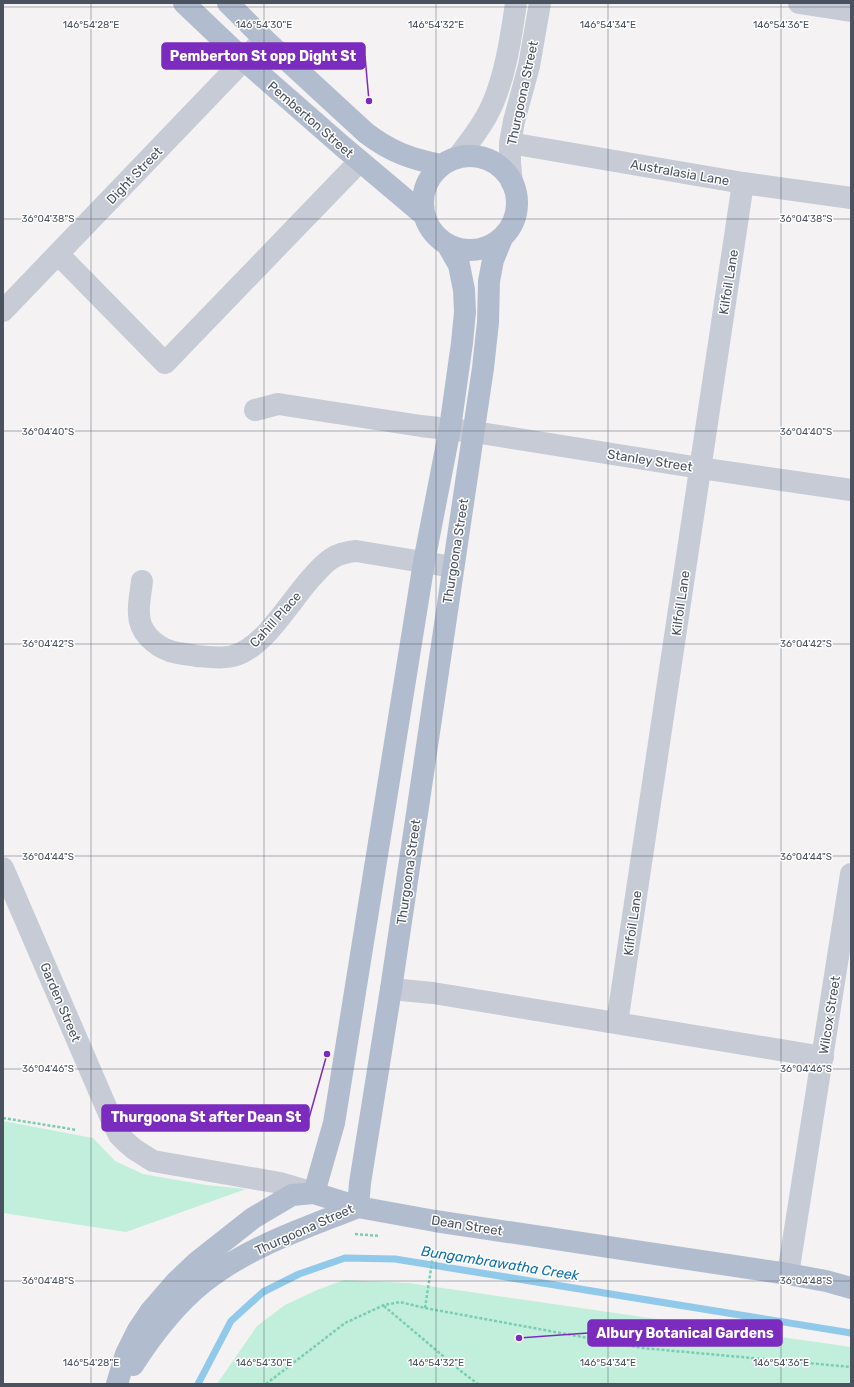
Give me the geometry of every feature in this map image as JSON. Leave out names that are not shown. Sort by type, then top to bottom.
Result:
[{"type":"main road","name":"Pemberton Street","points":[[184,3],[244,60],[424,215]]},
{"type":"main road","name":"Pemberton Street","points":[[228,3],[264,39],[366,133],[382,145],[423,162],[449,161]]},
{"type":"main road","points":[[470,155],[483,157],[504,171],[512,182],[516,196],[516,210],[512,224],[502,238],[478,249],[462,249],[447,244],[433,232],[424,215],[422,201],[425,187],[431,175],[449,161],[470,155]]},
{"type":"main road","name":"Thurgoona Street","points":[[123,1384],[135,1362],[164,1321],[205,1281],[249,1253],[358,1207],[361,1176],[391,989],[452,567],[474,432],[486,347],[489,281],[493,260],[502,238]]},
{"type":"main road","name":"Thurgoona Street","points":[[314,1193],[334,1124],[424,562],[450,428],[465,312],[464,290],[459,265],[447,244]]},
{"type":"main road","points":[[357,984],[391,989]]},
{"type":"main road","points":[[117,1384],[126,1354],[138,1330],[150,1312],[196,1263],[253,1218],[271,1206],[292,1195],[314,1193]]},
{"type":"main road","name":"Dean Street","points":[[314,1193],[358,1207],[435,1221],[788,1274],[826,1281],[851,1288]]},
{"type":"main road","name":"Dean Street","points":[[826,1281],[851,1282]]},
{"type":"street","name":"Thurgoona Street","points":[[449,161],[472,138],[487,116],[495,95],[510,41],[516,3]]},
{"type":"street","name":"Thurgoona Street","points":[[512,182],[510,143],[514,121],[529,66],[540,3]]},
{"type":"street","points":[[799,3],[851,11]]},
{"type":"street","name":"Dight Street","points":[[3,311],[264,39]]},
{"type":"street","name":"Australasia Lane","points":[[510,143],[743,183],[851,198]]},
{"type":"street","points":[[58,254],[164,363],[360,161]]},
{"type":"street","name":"Kilfoil Lane","points":[[617,1022],[743,183]]},
{"type":"street","name":"Stanley Street","points":[[255,410],[278,404],[421,426],[450,428],[700,468],[851,490]]},
{"type":"street","name":"Cahill Place","points":[[142,581],[138,615],[141,624],[152,641],[163,649],[210,658],[232,657],[246,651],[260,640],[306,583],[322,566],[337,554],[356,551],[452,567]]},
{"type":"street","name":"Garden Street","points":[[3,868],[119,1135]]},
{"type":"street","name":"Wilcox Street","points":[[788,1274],[851,874]]},
{"type":"street","points":[[391,989],[617,1022],[822,1057]]},
{"type":"street","name":"Dean Street","points":[[119,1135],[134,1149],[153,1160],[280,1183],[314,1193]]},
{"type":"path","points":[[3,1118],[77,1130]]},
{"type":"path","points":[[352,1234],[384,1236]]},
{"type":"path","points":[[425,1308],[434,1249]]},
{"type":"path","points":[[266,1384],[346,1323],[384,1305],[400,1302],[425,1308],[642,1348],[851,1368]]},
{"type":"path","points":[[384,1305],[478,1384]]},
{"type":"green space","points":[[3,1121],[93,1138],[115,1161],[143,1174],[206,1185],[246,1189],[126,1232],[3,1213]]},
{"type":"green space","points":[[344,1280],[408,1283],[851,1347],[851,1384],[217,1384],[257,1326],[285,1305],[317,1290]]},
{"type":"waterway","name":"Bungambrawatha Creek","points":[[198,1384],[231,1321],[263,1292],[299,1274],[345,1258],[395,1259],[851,1333]]},
{"type":"place","name":"Pemberton St opp Dight St","points":[[369,101]]},
{"type":"place","name":"Thurgoona St after Dean St","points":[[327,1054]]},
{"type":"place","name":"Albury Botanical Gardens","points":[[519,1338]]}]
